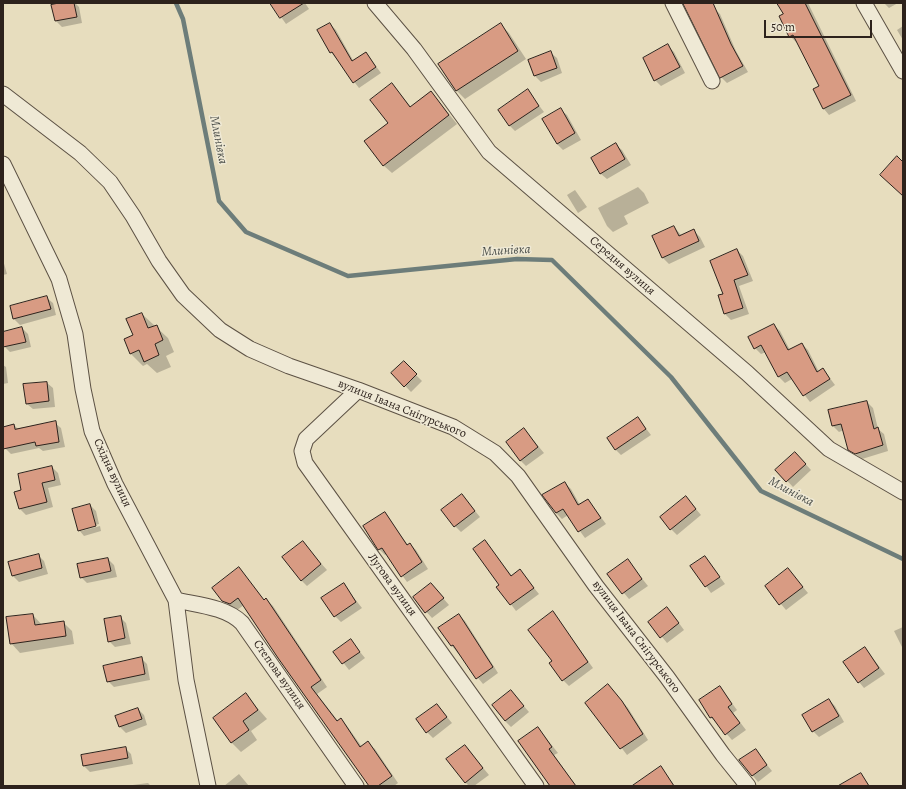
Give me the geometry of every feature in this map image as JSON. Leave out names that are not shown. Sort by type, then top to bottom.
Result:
[{"type":"street","name":"Середня вулиця","points":[[375,3],[414,49],[489,152],[747,374],[829,449],[903,492]]},
{"type":"street","points":[[673,3],[712,81]]},
{"type":"street","points":[[864,3],[903,71]]},
{"type":"street","name":"вулиця Івана Снігурського","points":[[3,94],[80,153],[110,182],[133,216],[159,261],[183,295],[220,330],[250,349],[288,366],[358,390],[453,426],[495,452],[518,476],[596,586],[667,677],[722,755],[748,786]]},
{"type":"street","name":"Східна вулиця","points":[[3,164],[45,246],[59,279],[75,334],[83,389],[92,431],[115,484],[176,600],[186,680],[208,786]]},
{"type":"street","name":"Лугова вулиця","points":[[358,390],[306,439],[302,451],[305,463],[536,786]]},
{"type":"street","name":"Степова вулиця","points":[[176,600],[224,612],[234,616],[242,623],[356,786]]},
{"type":"building","points":[[59,3],[74,3],[77,17],[55,21],[51,5]]},
{"type":"building","points":[[270,3],[304,3],[280,18]]},
{"type":"building","points":[[683,3],[713,3],[731,44],[743,66],[720,78]]},
{"type":"building","points":[[777,3],[805,3],[851,95],[823,109],[813,89],[819,86],[793,35],[789,37],[779,16],[783,14]]},
{"type":"building","points":[[330,23],[352,61],[366,52],[376,67],[353,83],[332,52],[330,53],[317,30]]},
{"type":"building","points":[[501,23],[518,51],[456,91],[438,64]]},
{"type":"building","points":[[668,44],[680,67],[654,81],[643,58]]},
{"type":"building","points":[[551,51],[557,68],[534,76],[528,60]]},
{"type":"building","points":[[392,83],[410,107],[431,91],[449,115],[383,166],[364,141],[388,123],[370,100]]},
{"type":"building","points":[[528,89],[539,106],[509,126],[498,110]]},
{"type":"building","points":[[561,108],[575,133],[557,144],[542,119]]},
{"type":"building","points":[[616,143],[625,159],[600,174],[591,158]]},
{"type":"building","points":[[897,156],[903,162],[903,196],[880,175]]},
{"type":"building","points":[[674,226],[679,236],[694,229],[699,241],[662,258],[652,236]]},
{"type":"building","points":[[737,249],[748,275],[734,280],[743,308],[724,314],[718,295],[723,294],[710,261]]},
{"type":"building","points":[[47,296],[51,309],[13,319],[10,306]]},
{"type":"building","points":[[142,313],[148,328],[157,325],[163,340],[155,344],[159,355],[144,362],[139,350],[130,354],[124,339],[133,335],[126,319]]},
{"type":"building","points":[[774,324],[788,350],[802,343],[817,372],[823,368],[830,379],[803,396],[787,372],[778,377],[761,345],[754,349],[748,337]]},
{"type":"building","points":[[22,327],[26,342],[3,347],[3,332]]},
{"type":"building","points":[[404,361],[417,374],[404,387],[391,373]]},
{"type":"building","points":[[47,382],[49,401],[26,404],[23,384]]},
{"type":"building","points":[[867,401],[874,429],[878,427],[883,445],[855,454],[848,450],[841,424],[832,426],[828,410]]},
{"type":"building","points":[[638,417],[646,429],[615,450],[607,438]]},
{"type":"building","points":[[56,421],[59,442],[36,446],[35,442],[3,449],[3,427],[14,424],[15,429]]},
{"type":"building","points":[[524,428],[538,447],[520,461],[506,442]]},
{"type":"building","points":[[795,452],[806,464],[786,482],[775,470]]},
{"type":"building","points":[[52,466],[55,480],[42,483],[47,502],[19,509],[14,492],[21,490],[18,474]]},
{"type":"building","points":[[565,482],[578,505],[588,499],[601,518],[578,532],[563,509],[556,513],[542,495]]},
{"type":"building","points":[[462,494],[475,511],[454,527],[441,510]]},
{"type":"building","points":[[686,496],[696,509],[670,530],[660,517]]},
{"type":"building","points":[[90,504],[96,526],[78,531],[72,509]]},
{"type":"building","points":[[385,512],[407,545],[410,543],[422,562],[401,577],[382,548],[378,550],[363,526]]},
{"type":"building","points":[[485,540],[511,576],[520,569],[534,588],[510,605],[496,587],[499,585],[473,549]]},
{"type":"building","points":[[303,541],[321,564],[301,581],[282,557]]},
{"type":"building","points":[[39,554],[42,568],[12,576],[8,562]]},
{"type":"building","points":[[705,556],[720,577],[705,587],[690,566]]},
{"type":"building","points":[[108,558],[111,571],[80,578],[77,564]]},
{"type":"building","points":[[628,559],[642,579],[622,594],[607,574]]},
{"type":"building","points":[[239,567],[264,600],[266,598],[321,680],[311,687],[337,721],[341,718],[360,747],[368,741],[392,776],[378,786],[369,786],[278,658],[238,598],[230,604],[222,601],[212,588]]},
{"type":"building","points":[[788,568],[803,587],[779,605],[765,586]]},
{"type":"building","points":[[344,583],[356,602],[334,617],[321,598]]},
{"type":"building","points":[[431,583],[444,598],[425,613],[413,597]]},
{"type":"building","points":[[667,607],[679,623],[660,638],[648,622]]},
{"type":"building","points":[[553,611],[588,662],[562,681],[549,663],[552,661],[528,630]]},
{"type":"building","points":[[33,614],[35,625],[64,621],[66,636],[10,644],[6,617]]},
{"type":"building","points":[[459,614],[493,667],[476,679],[453,645],[451,646],[438,628]]},
{"type":"building","points":[[121,616],[125,638],[108,642],[104,619]]},
{"type":"building","points":[[351,639],[360,652],[342,664],[333,652]]},
{"type":"building","points":[[865,647],[879,668],[858,683],[843,662]]},
{"type":"building","points":[[142,657],[145,674],[107,682],[103,666]]},
{"type":"building","points":[[608,684],[622,701],[643,734],[620,749],[585,703]]},
{"type":"building","points":[[720,686],[732,704],[728,707],[740,723],[725,735],[712,717],[710,718],[699,700]]},
{"type":"building","points":[[511,690],[524,706],[505,721],[492,705]]},
{"type":"building","points":[[246,693],[258,710],[243,721],[249,730],[231,743],[213,718]]},
{"type":"building","points":[[829,699],[839,716],[812,732],[802,715]]},
{"type":"building","points":[[437,704],[447,717],[426,733],[416,719]]},
{"type":"building","points":[[138,708],[142,719],[119,727],[115,716]]},
{"type":"building","points":[[538,727],[552,747],[549,749],[576,786],[550,786],[518,741]]},
{"type":"building","points":[[465,745],[483,768],[465,783],[446,759]]},
{"type":"building","points":[[126,747],[128,758],[83,766],[81,755]]},
{"type":"building","points":[[756,749],[767,765],[752,776],[739,760]]},
{"type":"building","points":[[661,766],[674,786],[632,786]]},
{"type":"building","points":[[861,773],[869,786],[838,786]]},
{"type":"waterway","name":"Млинівка","points":[[176,3],[183,19],[219,201],[246,232],[348,276],[517,259],[552,260],[671,377],[761,491],[903,559]]}]
